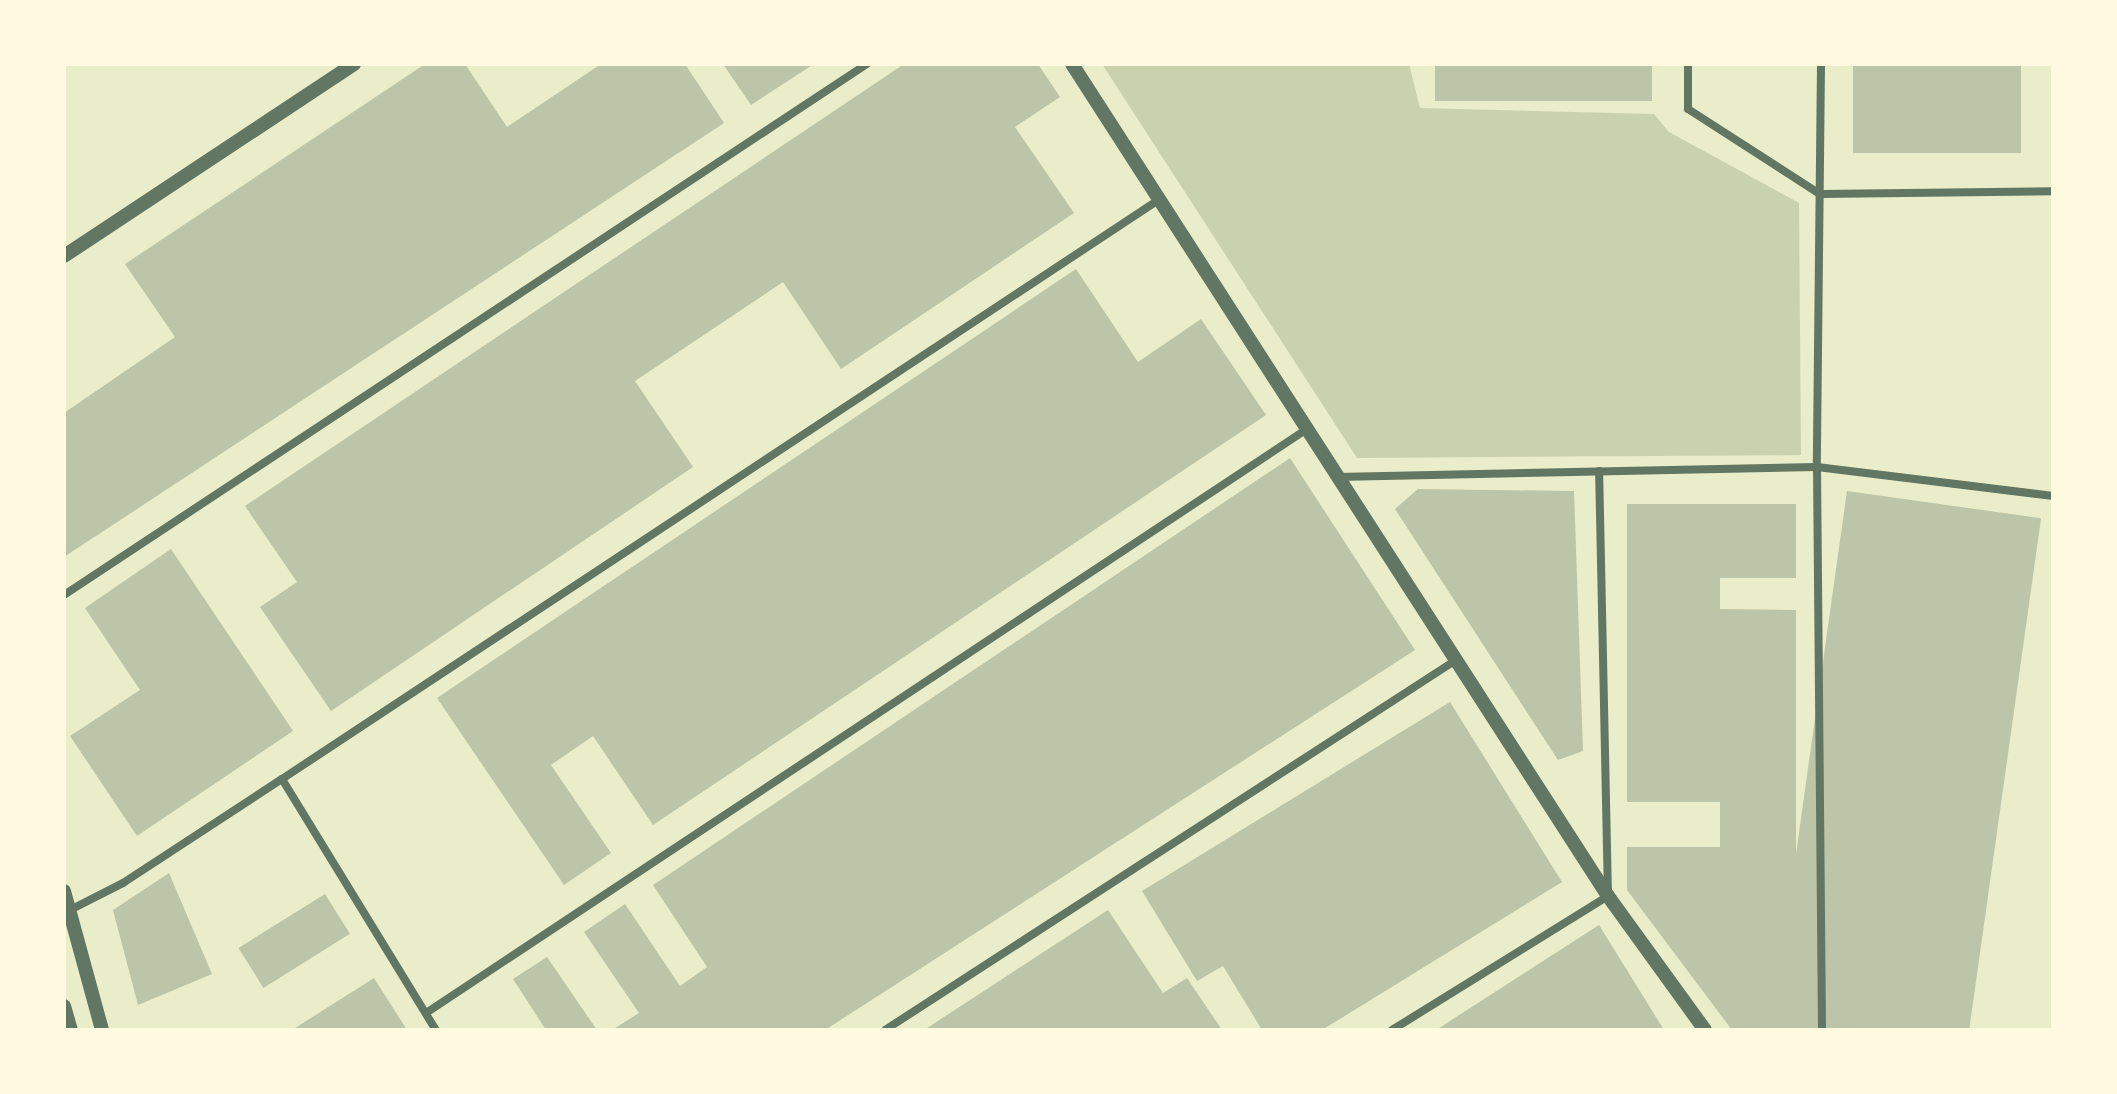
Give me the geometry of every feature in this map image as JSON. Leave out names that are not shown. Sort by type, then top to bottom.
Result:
[{"type":"street","points":[[64,256],[354,64]]},
{"type":"street","points":[[64,595],[867,64]]},
{"type":"street","points":[[1072,64],[1608,896],[1705,1030]]},
{"type":"street","points":[[1688,64],[1688,109],[1820,194],[2053,191]]},
{"type":"street","points":[[1821,64],[1817,467],[1822,1030]]},
{"type":"street","points":[[67,912],[123,883],[1160,199]]},
{"type":"street","points":[[426,1013],[1307,429]]},
{"type":"street","points":[[1337,477],[1817,467],[2053,496]]},
{"type":"street","points":[[1599,471],[1608,896]]},
{"type":"street","points":[[885,1030],[1456,660]]},
{"type":"street","points":[[282,779],[436,1030]]},
{"type":"street","points":[[64,891],[67,912],[102,1030]]},
{"type":"street","points":[[1392,1030],[1608,896]]},
{"type":"street","points":[[64,1006],[71,1030]]},
{"type":"green space","points":[[1102,64],[1409,64],[1420,108],[1654,114],[1669,132],[1799,203],[1801,455],[1357,458]]},
{"type":"building","points":[[425,64],[465,64],[507,127],[601,64],[685,64],[724,123],[64,557],[64,413],[175,337],[125,264]]},
{"type":"building","points":[[723,64],[814,64],[751,105]]},
{"type":"building","points":[[904,64],[1038,64],[1060,97],[1015,127],[1074,213],[841,369],[783,282],[635,381],[693,467],[331,711],[260,607],[297,582],[245,506]]},
{"type":"building","points":[[1435,64],[1652,64],[1652,101],[1435,101]]},
{"type":"building","points":[[1853,64],[2021,64],[2021,153],[1853,153]]},
{"type":"building","points":[[1076,269],[1138,362],[1201,319],[1266,415],[653,825],[593,736],[551,765],[611,853],[564,885],[437,698]]},
{"type":"building","points":[[1290,458],[1415,650],[825,1030],[612,1030],[639,1013],[584,932],[625,904],[680,986],[707,967],[653,885]]},
{"type":"building","points":[[1418,489],[1574,491],[1583,751],[1558,760],[1395,509]]},
{"type":"building","points":[[1847,491],[2041,518],[1969,1030],[1809,1030],[1772,1025]]},
{"type":"building","points":[[1627,504],[1796,504],[1796,578],[1720,578],[1720,609],[1796,610],[1796,1030],[1732,1030],[1627,890],[1627,847],[1720,847],[1720,802],[1627,802]]},
{"type":"building","points":[[171,549],[293,731],[137,836],[70,736],[140,690],[85,608]]},
{"type":"building","points":[[1450,702],[1562,882],[1322,1030],[1262,1030],[1223,966],[1197,981],[1142,891]]},
{"type":"building","points":[[169,873],[212,974],[138,1005],[113,910]]},
{"type":"building","points":[[325,894],[350,934],[263,988],[238,948]]},
{"type":"building","points":[[1108,910],[1163,993],[1187,978],[1222,1030],[924,1030]]},
{"type":"building","points":[[1599,925],[1664,1030],[1436,1030]]},
{"type":"building","points":[[547,957],[597,1030],[546,1030],[513,979]]},
{"type":"building","points":[[374,978],[407,1030],[292,1030]]}]
